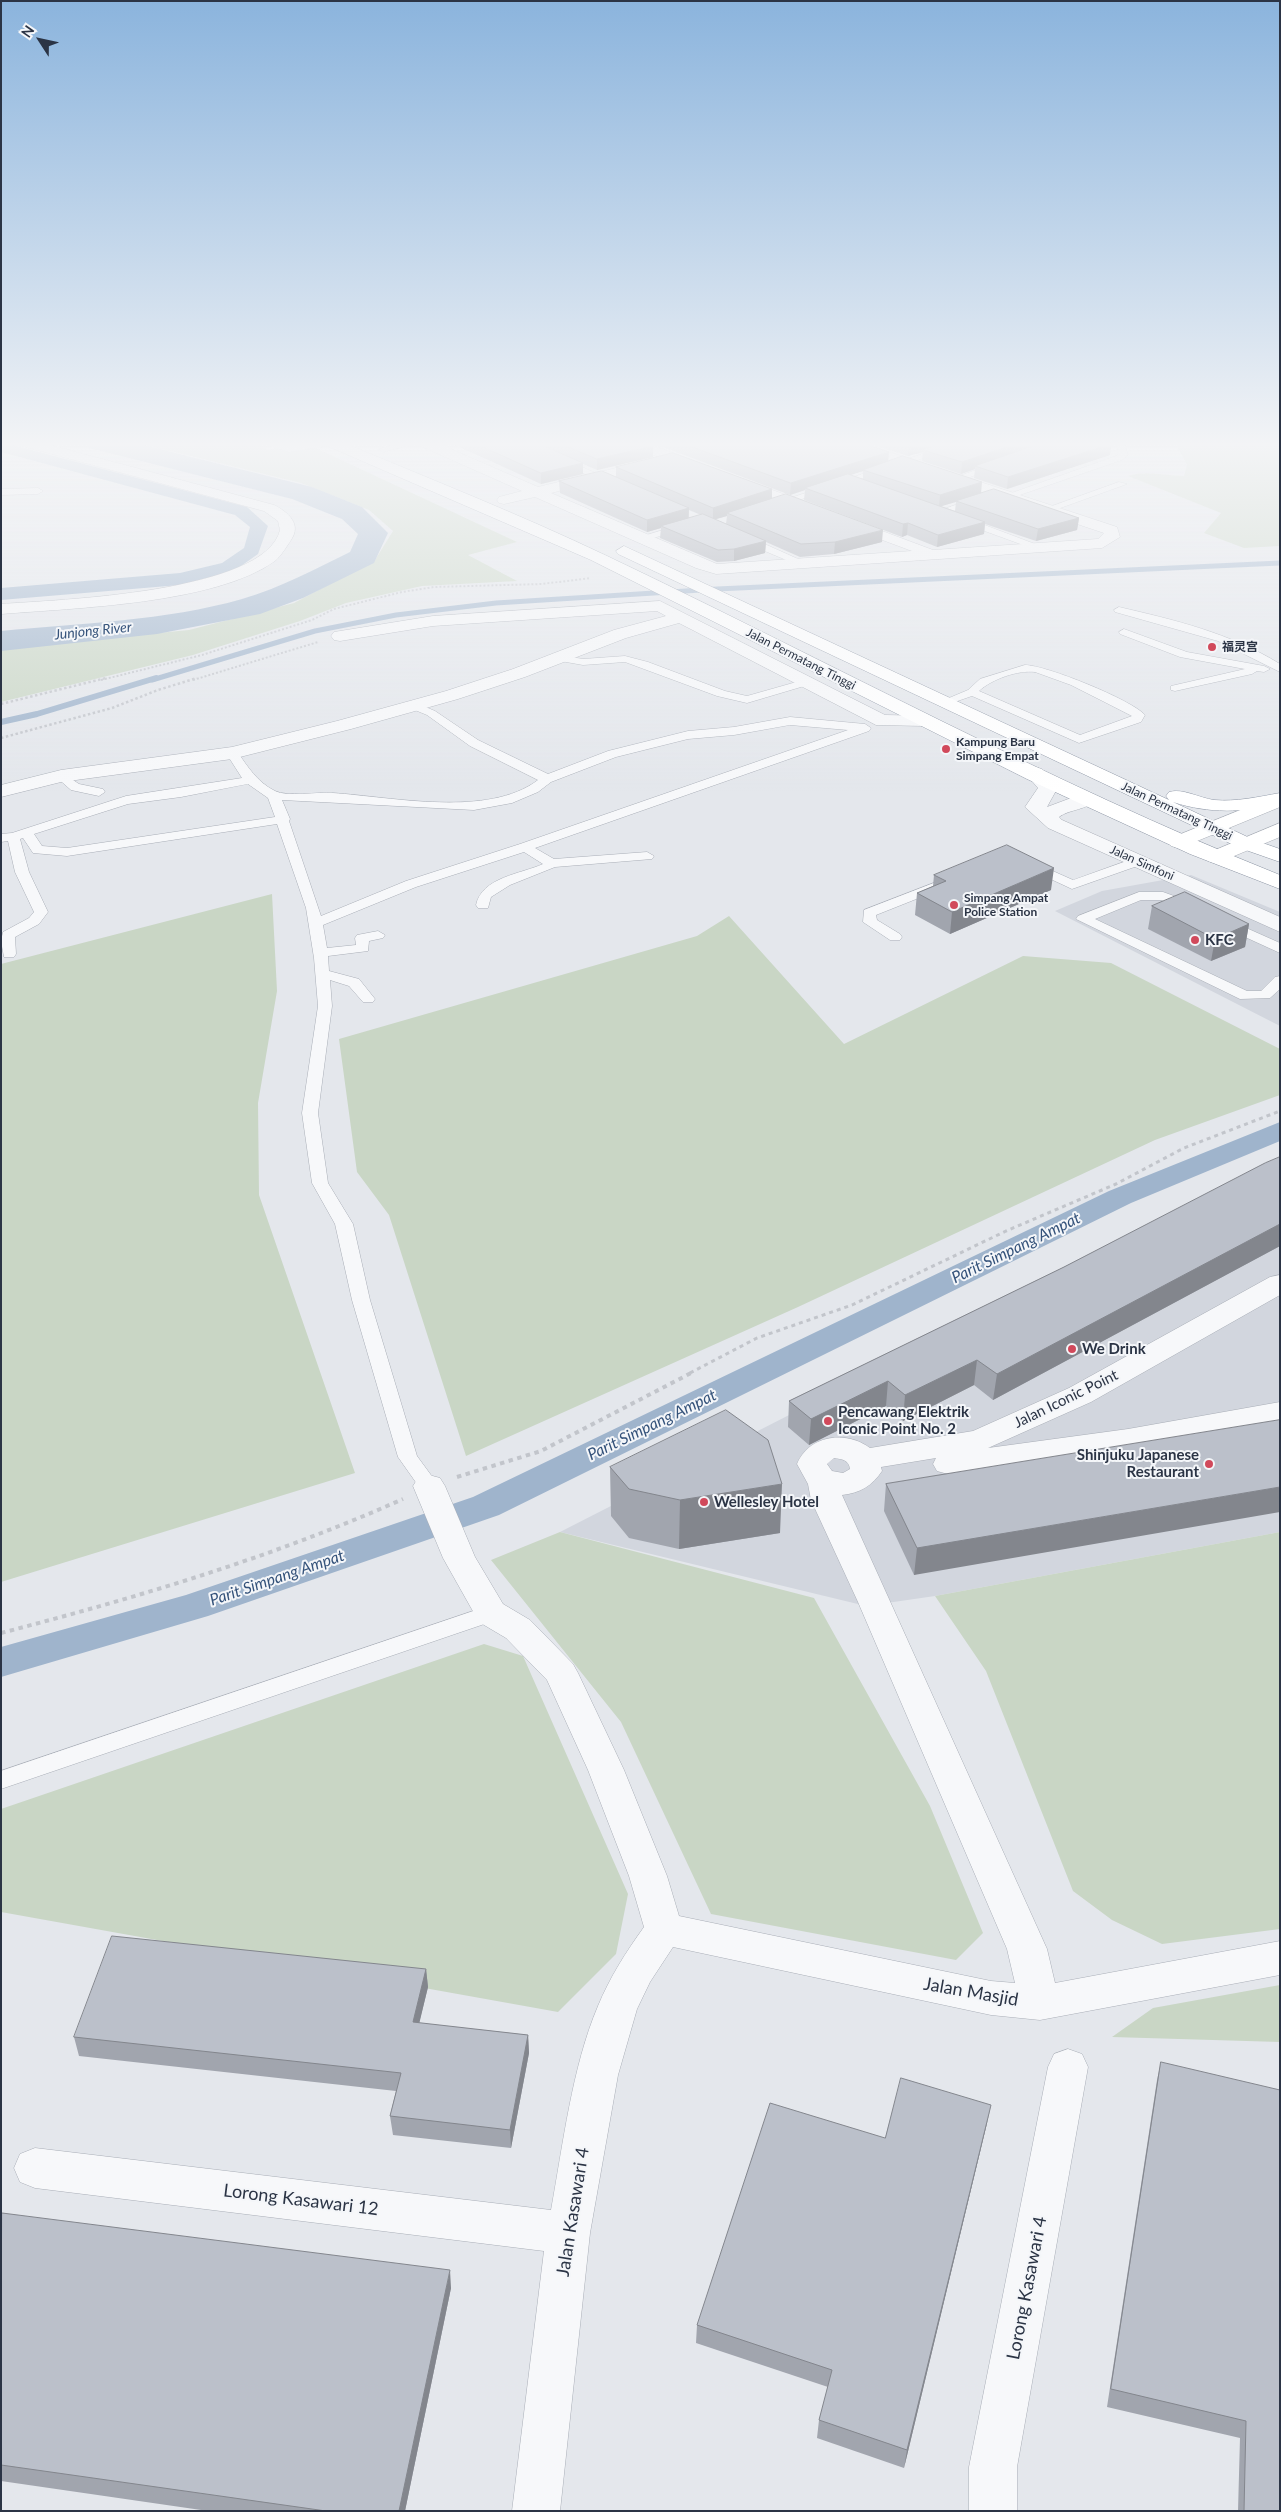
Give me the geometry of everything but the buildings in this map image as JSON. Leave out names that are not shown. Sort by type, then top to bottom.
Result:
[{"type":"main road","name":"Jalan Permatang Tinggi","points":[[601,559],[1086,799],[1178,842],[1280,883]]},
{"type":"main road","name":"Jalan Permatang Tinggi","points":[[644,559],[867,664],[943,703],[1247,844],[1280,856]]},
{"type":"main road","points":[[1022,739],[1082,758],[1194,803],[1225,808],[1280,799]]},
{"type":"main road","points":[[1086,799],[1124,787]]},
{"type":"main road","points":[[1178,842],[1280,799]]},
{"type":"main road","points":[[1215,857],[1280,829]]},
{"type":"street","points":[[1,609],[144,596],[216,582],[243,574],[268,559]]},
{"type":"street","points":[[689,559],[716,569],[865,559]]},
{"type":"street","points":[[340,636],[433,621],[660,606],[807,682],[888,720],[924,720]]},
{"type":"street","points":[[1,791],[61,776],[232,753],[414,706],[519,673],[620,634],[680,616]]},
{"type":"street","points":[[873,695],[888,720]]},
{"type":"street","points":[[1035,774],[1048,787],[1034,808],[1046,818],[1057,809],[1086,799]]},
{"type":"street","name":"Jalan Simfoni","points":[[1046,818],[1138,861],[1210,910],[1280,924]]},
{"type":"street","name":"Jalan Iconic Point","points":[[863,1468],[980,1440],[1080,1395],[1275,1294]]},
{"type":"street","name":"Jalan Iconic Point","points":[[863,1468],[1128,1439],[1280,1412]]},
{"type":"street","points":[[863,1468],[858,1480],[841,1484],[823,1480],[826,1500],[875,1602],[1027,1949],[1040,2003]]},
{"type":"street","points":[[431,1492],[459,1558],[491,1613],[518,1629],[561,1673],[610,1779],[648,1876],[664,1929]]},
{"type":"street","name":"Jalan Masjid","points":[[664,1929],[991,1998],[1040,2003],[1280,1958]]},
{"type":"street","name":"Jalan Kasawari 4","points":[[536,2511],[568,2233],[597,2075],[617,2007],[636,1970],[664,1929]]},
{"type":"street","name":"Lorong Kasawari 4","points":[[993,2511],[993,2468],[1068,2067]]},
{"type":"street","name":"Lorong Kasawari 12","points":[[35,2168],[568,2233]]},
{"type":"lane","points":[[791,559],[802,564]]},
{"type":"lane","points":[[1119,610],[1206,632],[1253,650],[1280,670]]},
{"type":"lane","points":[[1124,632],[1184,655],[1280,670]]},
{"type":"lane","points":[[558,658],[583,662],[625,659],[644,664],[721,694],[747,700],[779,722]]},
{"type":"lane","points":[[943,703],[972,692],[976,686],[999,676],[1021,669],[1035,669],[1064,680],[1139,715],[1137,719],[1079,739],[972,692]]},
{"type":"lane","points":[[1175,688],[1264,669]]},
{"type":"lane","points":[[747,700],[807,682]]},
{"type":"lane","points":[[414,706],[432,713],[474,743],[547,779]]},
{"type":"lane","points":[[316,923],[411,884],[525,847],[888,720]]},
{"type":"lane","points":[[274,796],[330,796],[413,804],[474,806],[508,800],[534,789],[547,779],[612,754],[688,736],[734,731],[779,722],[865,728]]},
{"type":"lane","points":[[232,753],[250,780],[274,796],[284,819],[313,908],[325,1006],[310,1113],[320,1183],[344,1224],[361,1300],[408,1457],[431,1492]]},
{"type":"lane","points":[[61,776],[75,787],[98,792]]},
{"type":"lane","points":[[9,954],[8,935],[34,921],[41,912],[7,838],[126,800],[181,793],[250,780]]},
{"type":"lane","points":[[26,832],[38,850],[67,852],[284,819]]},
{"type":"lane","points":[[525,847],[550,864]]},
{"type":"lane","points":[[483,905],[485,896],[505,882],[547,867],[550,864],[592,858],[647,856]]},
{"type":"lane","points":[[1016,862],[1024,863],[1072,885],[1138,861]]},
{"type":"lane","points":[[895,936],[870,922],[869,913],[948,882]]},
{"type":"lane","points":[[1280,949],[1210,910],[1163,896],[1139,896],[1083,919],[1245,996],[1265,995],[1280,980]]},
{"type":"lane","points":[[320,953],[363,948],[362,938],[378,935]]},
{"type":"lane","points":[[322,974],[350,978],[361,986],[368,998]]},
{"type":"lane","points":[[1,1780],[491,1613]]},
{"type":"path","points":[[312,620],[317,622]]},
{"type":"path","points":[[1,738],[112,708],[158,690],[340,636]]},
{"type":"path","points":[[1,1633],[108,1606],[247,1562],[541,1451],[757,1338],[852,1305],[1006,1231],[1116,1184],[1184,1148],[1280,1111]]},
{"type":"shaded area","points":[[1191,875],[1280,912],[1280,1026],[1055,911],[1102,891]]},
{"type":"shaded area","points":[[1280,1170],[1280,1532],[935,1596],[866,1606],[560,1532],[1218,1196]]},
{"type":"green space","points":[[476,559],[517,581],[422,586],[346,603],[300,621],[193,655],[1,702],[1,648],[189,630],[294,603],[375,560]]},
{"type":"green space","points":[[272,894],[277,991],[258,1103],[259,1195],[355,1473],[1,1582],[1,964]]},
{"type":"green space","points":[[729,916],[844,1044],[1023,956],[1111,963],[1280,1049],[1280,1095],[1155,1140],[798,1307],[466,1456],[389,1215],[357,1172],[339,1039],[697,936]]},
{"type":"green space","points":[[560,1532],[814,1598],[930,1806],[983,1933],[956,1960],[711,1914],[621,1722],[491,1560]]},
{"type":"green space","points":[[1280,1532],[1280,1929],[1162,1944],[1112,1920],[1073,1891],[986,1671],[935,1596]]},
{"type":"green space","points":[[484,1644],[523,1656],[628,1894],[616,1954],[558,2012],[1,1912],[1,1809]]},
{"type":"green space","points":[[1280,1985],[1280,2042],[1112,2037],[1153,2008]]},
{"type":"waterway","points":[[1,594],[180,579],[228,567],[239,559]]},
{"type":"waterway","name":"Junjong River","points":[[1,641],[157,625],[249,607],[292,591],[358,559]]},
{"type":"waterway","points":[[152,680],[315,631],[396,615],[496,603],[717,589],[1280,563]]},
{"type":"waterway","points":[[1,722],[37,714],[156,678]]},
{"type":"waterway","name":"Parit Simpang Ampat","points":[[1,1662],[195,1606],[486,1506],[1120,1197],[1280,1131]]},
{"type":"place","name":"福灵宫","points":[[1212,647]]},
{"type":"place","name":"Kampung Baru Simpang Empat","points":[[946,749]]},
{"type":"place","name":"Simpang Ampat Police Station","points":[[954,905]]},
{"type":"place","name":"KFC","points":[[1195,940]]},
{"type":"place","name":"We Drink","points":[[1072,1349]]},
{"type":"place","name":"Pencawang Elektrik Iconic Point No. 2","points":[[828,1421]]},
{"type":"place","name":"Shinjuku Japanese Restaurant","points":[[1209,1464]]},
{"type":"place","name":"Wellesley Hotel","points":[[704,1502]]}]
